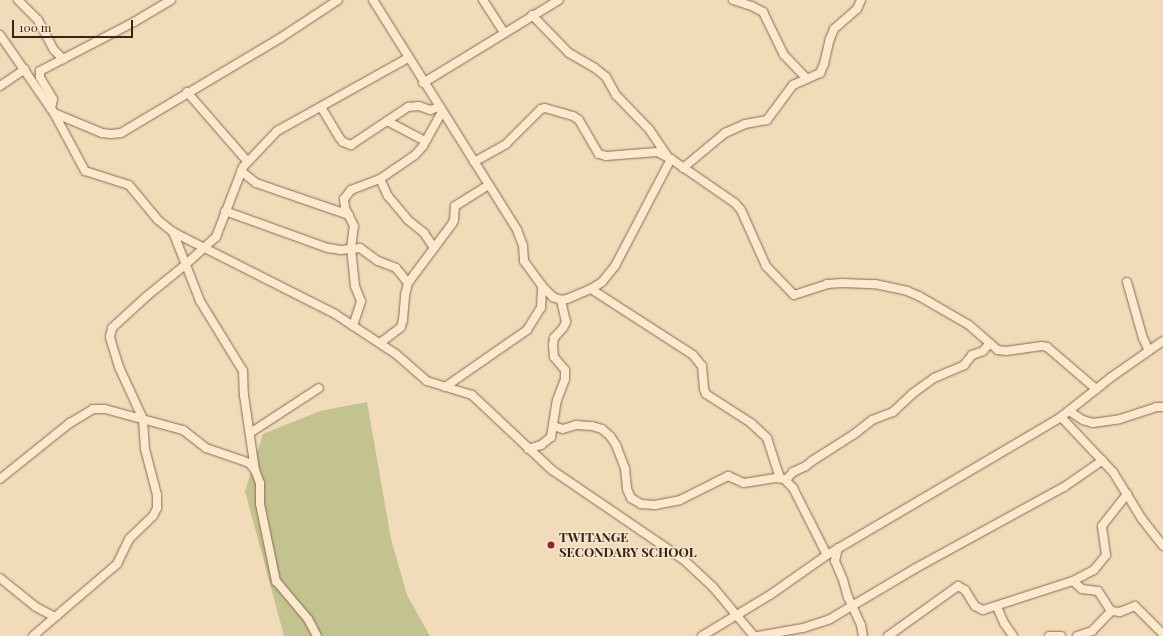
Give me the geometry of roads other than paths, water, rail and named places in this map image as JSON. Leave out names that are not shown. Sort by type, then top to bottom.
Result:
[{"type":"street","points":[[18,0],[38,20],[54,50],[63,59]]},
{"type":"street","points":[[52,111],[53,99],[39,73],[43,69],[134,22],[171,0]]},
{"type":"street","points":[[52,111],[102,133],[116,134],[126,130],[187,92],[282,37],[338,0]]},
{"type":"street","points":[[373,0],[517,230],[521,239],[524,261],[542,286],[553,297],[561,300],[591,289],[602,282],[615,266],[669,158]]},
{"type":"street","points":[[483,0],[504,32]]},
{"type":"street","points":[[424,83],[504,32],[559,0]]},
{"type":"street","points":[[733,0],[752,6],[763,12],[784,55],[807,79]]},
{"type":"street","points":[[683,168],[724,134],[745,124],[766,120],[790,88],[816,76],[822,70],[832,32],[836,26],[857,9],[861,0]]},
{"type":"street","points":[[532,15],[568,53],[595,68],[606,77],[616,95],[649,129],[669,158]]},
{"type":"street","points":[[0,35],[25,69],[52,111],[83,170],[88,173],[129,185],[158,220],[173,232],[204,249],[301,296],[353,326],[396,354],[428,381],[472,395],[552,470],[684,560],[714,587],[736,616],[754,636]]},
{"type":"street","points":[[33,636],[117,564],[129,539],[153,516],[156,508],[157,496],[145,450],[143,419],[119,367],[112,345],[111,332],[122,318],[204,249],[216,237],[241,171],[247,161],[277,131],[408,58]]},
{"type":"street","points":[[0,86],[25,69]]},
{"type":"street","points":[[187,92],[247,161]]},
{"type":"street","points":[[321,107],[339,137],[348,144],[355,144],[403,110],[414,106],[430,110],[440,109]]},
{"type":"street","points":[[474,162],[506,144],[538,111],[545,108],[573,116],[579,120],[599,154],[606,156],[653,152],[669,158],[738,207],[764,262],[792,293],[796,295],[827,284],[842,283],[875,284],[907,291],[919,296],[969,325],[989,344],[998,350],[1006,351],[1045,346],[1096,389]]},
{"type":"street","points":[[353,326],[361,301],[356,286],[351,249],[354,228],[344,203],[347,194],[351,190],[380,179],[415,155],[423,146],[440,109]]},
{"type":"street","points":[[387,121],[425,141]]},
{"type":"street","points":[[241,171],[256,183],[349,215]]},
{"type":"street","points":[[380,179],[388,196],[408,220],[424,233],[434,248]]},
{"type":"street","points":[[380,343],[401,326],[408,283],[454,220],[455,206],[488,185]]},
{"type":"street","points":[[225,212],[328,248],[341,250],[362,249],[378,261],[396,268],[408,283]]},
{"type":"street","points":[[173,232],[200,301],[243,371],[244,395],[255,470],[260,483],[260,504],[276,580],[308,619],[317,636]]},
{"type":"street","points":[[1127,282],[1143,338],[1149,351]]},
{"type":"street","points":[[445,387],[527,330],[541,308],[542,286]]},
{"type":"street","points":[[591,289],[693,355],[702,366],[704,389],[706,394],[751,423],[767,438],[783,479],[793,488],[827,555]]},
{"type":"street","points":[[528,449],[546,442],[551,437],[556,400],[563,385],[565,373],[563,366],[554,357],[553,345],[554,338],[566,322],[561,300]]},
{"type":"street","points":[[702,636],[787,583],[838,548],[1061,417],[1096,389],[1163,341]]},
{"type":"street","points":[[553,426],[563,429],[576,425],[592,426],[602,429],[610,436],[616,445],[625,469],[627,489],[631,498],[641,504],[655,505],[680,500],[728,476],[744,483],[783,479],[806,466],[853,435],[872,420],[893,412],[912,394],[934,378],[964,365],[972,355],[983,351],[989,344]]},
{"type":"street","points":[[250,433],[319,388]]},
{"type":"street","points":[[1069,411],[1083,420],[1093,422],[1120,419],[1156,407],[1163,408]]},
{"type":"street","points":[[0,479],[89,410],[105,409],[180,429],[206,448],[248,463],[255,470]]},
{"type":"street","points":[[1061,417],[1113,472],[1142,519],[1163,546]]},
{"type":"street","points":[[758,636],[818,624],[852,606],[916,568],[1064,487],[1103,460]]},
{"type":"street","points":[[891,635],[958,586],[965,590],[975,606],[979,609],[997,607],[1073,581],[1094,570],[1104,560],[1106,555],[1102,526],[1127,494]]},
{"type":"street","points":[[838,548],[835,561],[861,625],[863,636]]},
{"type":"street","points":[[0,578],[36,607],[55,617]]},
{"type":"street","points":[[1073,581],[1082,589],[1098,591],[1111,611]]},
{"type":"street","points":[[1111,611],[1120,612],[1135,606],[1163,634]]},
{"type":"street","points":[[997,607],[1004,623],[1013,636]]},
{"type":"street","points":[[1077,636],[1089,633],[1111,611]]},
{"type":"street","points":[[1049,636],[1061,636]]},
{"type":"place","name":"TWITANGE SECONDARY SCHOOL","points":[[551,545]]}]
